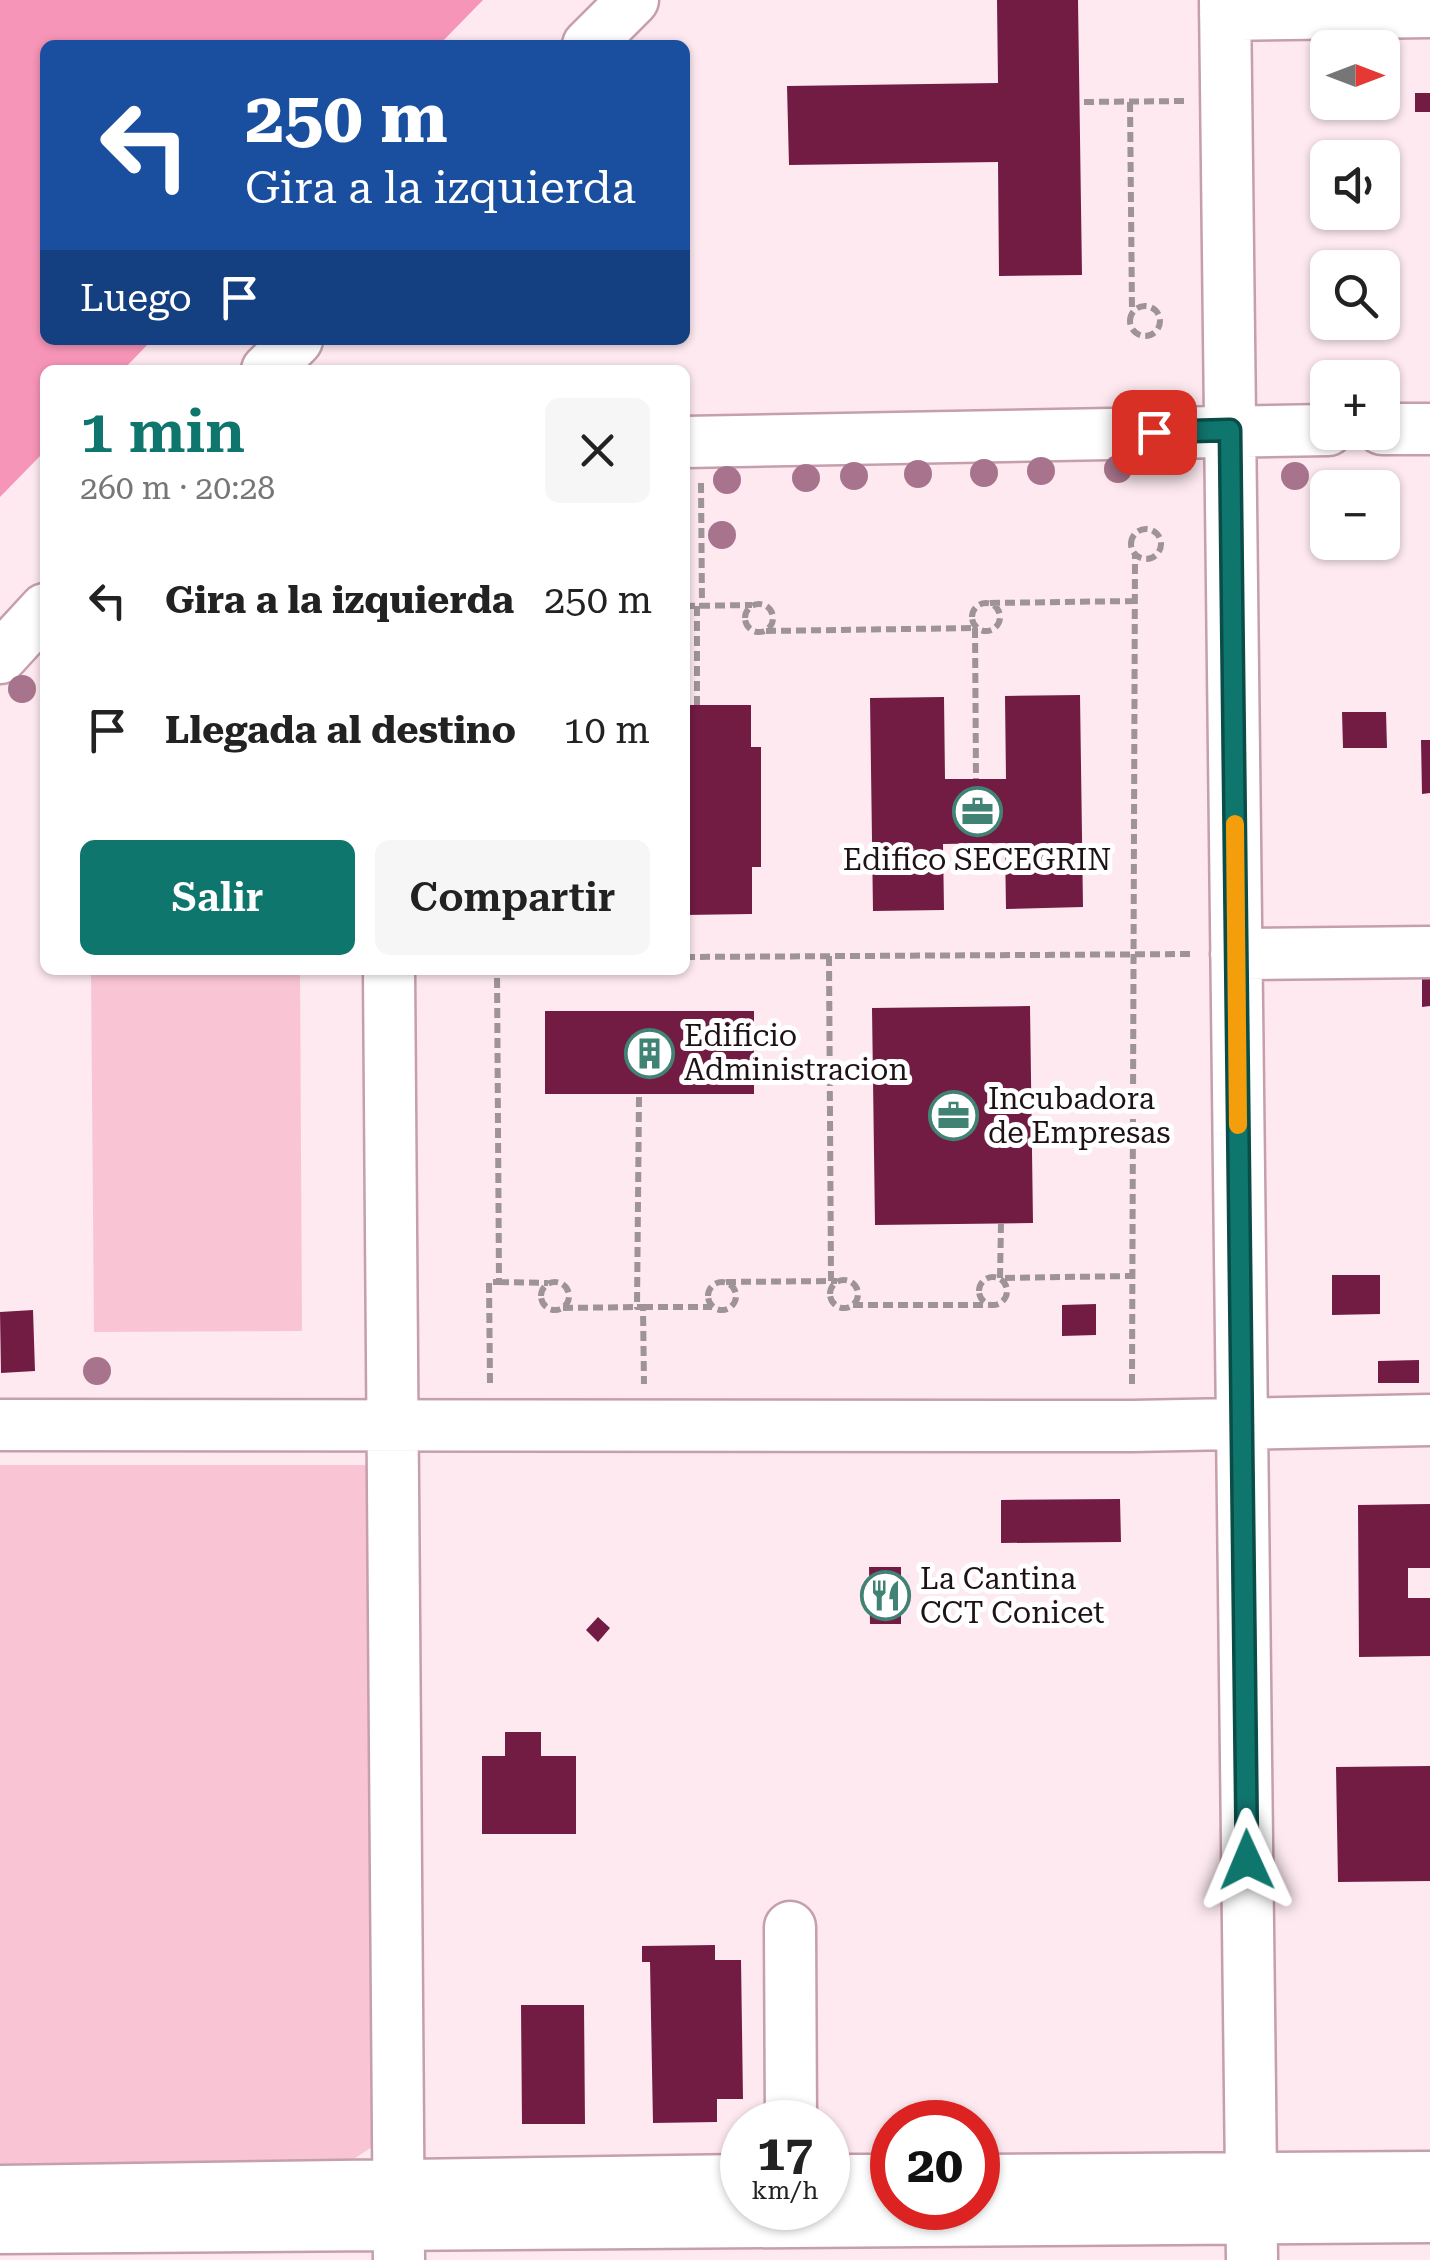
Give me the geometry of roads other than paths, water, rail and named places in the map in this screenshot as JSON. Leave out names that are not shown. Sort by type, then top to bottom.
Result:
[{"type":"lane","points":[[593,40],[633,0]]},
{"type":"lane","points":[[1252,2219],[1225,8],[1430,12]]},
{"type":"lane","points":[[272,365],[292,345]]},
{"type":"lane","points":[[1400,429],[1430,429]]},
{"type":"lane","points":[[693,442],[1310,430]]},
{"type":"lane","points":[[0,658],[40,614]]},
{"type":"lane","points":[[1236,954],[1430,952]]},
{"type":"lane","points":[[389,975],[398,2222]]},
{"type":"lane","points":[[0,1425],[1132,1426],[1430,1420]]},
{"type":"lane","points":[[790,1928],[791,2100]]},
{"type":"lane","points":[[1000,2183],[1252,2219],[1430,2177]]},
{"type":"lane","points":[[0,2192],[398,2222],[720,2183]]},
{"type":"lane","points":[[850,2215],[1430,2217]]},
{"type":"lane","points":[[0,2228],[720,2216]]},
{"type":"place","name":"Edifico SECEGRIN","points":[[977,811]]},
{"type":"place","name":"Edificio Administracion","points":[[649,1053]]},
{"type":"place","name":"Incubadora de Empresas","points":[[953,1116]]},
{"type":"place","name":"La Cantina CCT Conicet","points":[[885,1596]]}]
